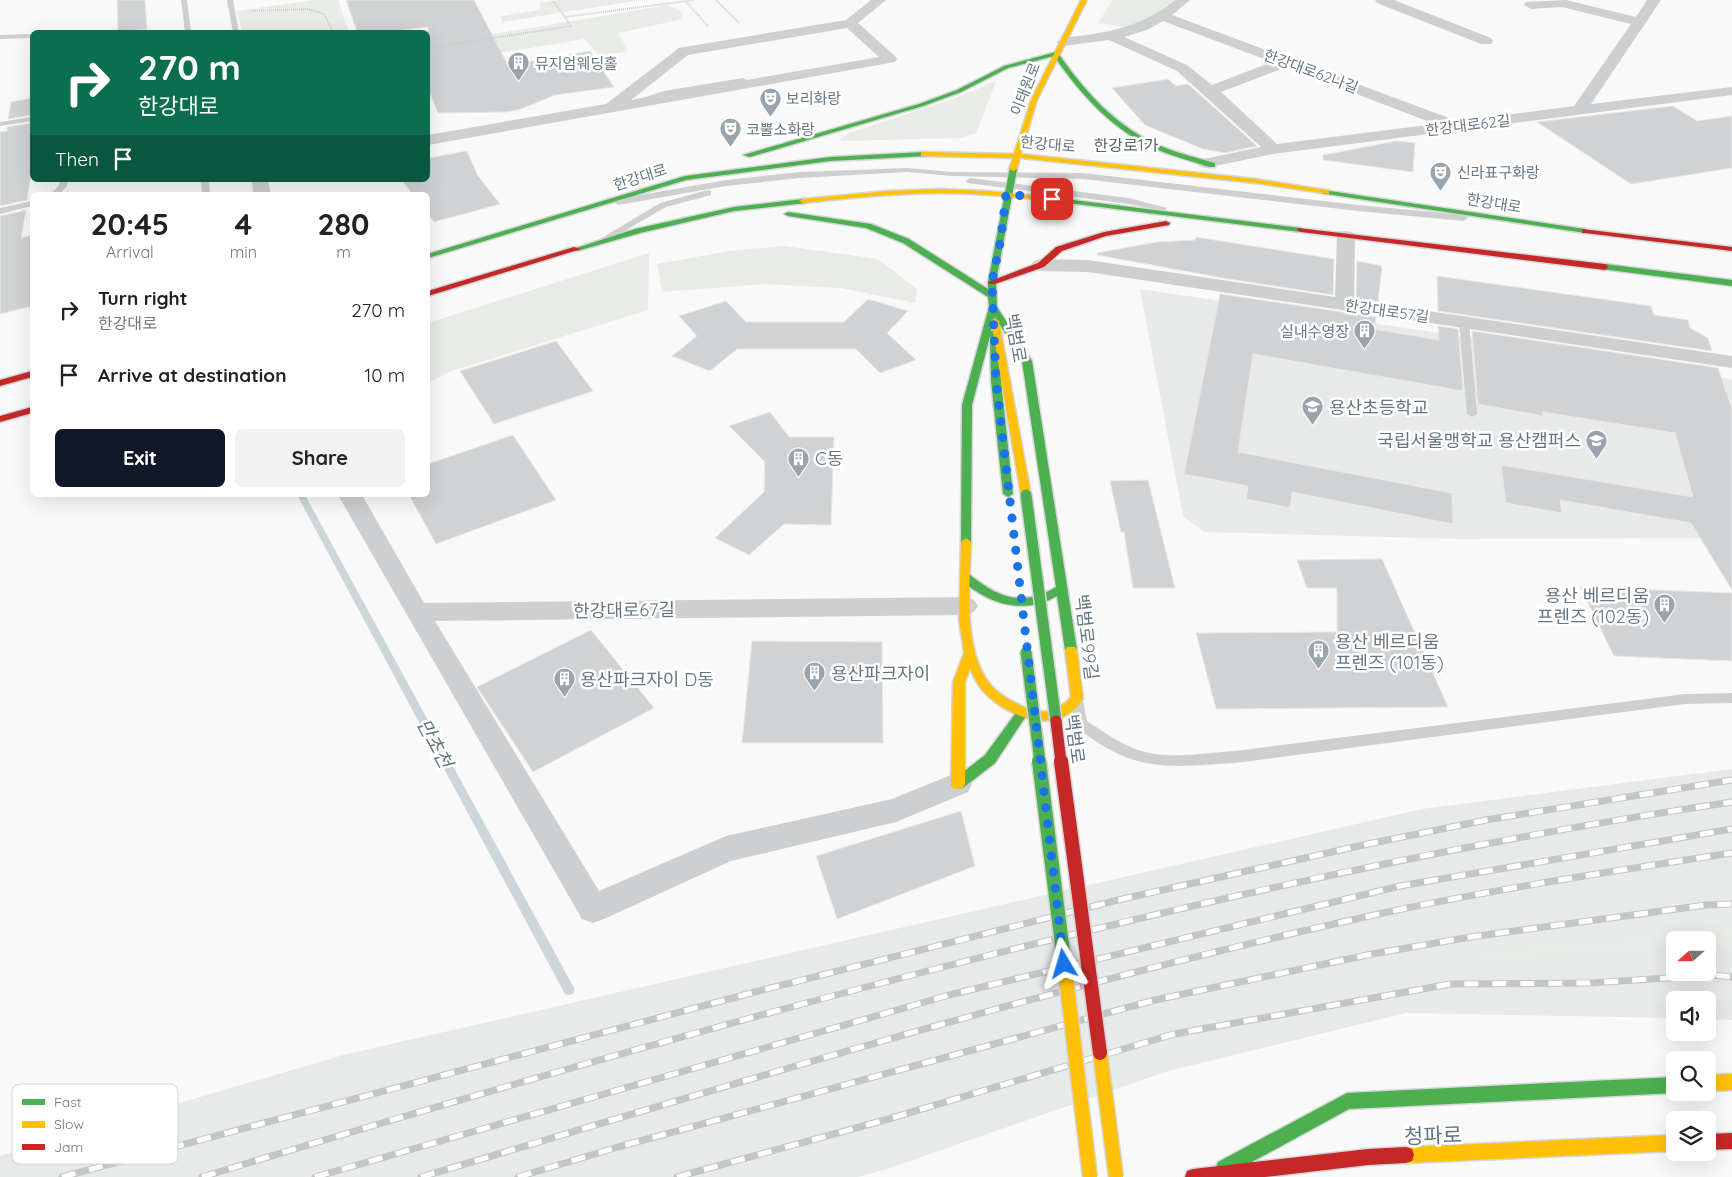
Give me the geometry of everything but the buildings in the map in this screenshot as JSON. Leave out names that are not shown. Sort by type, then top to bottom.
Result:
[{"type":"main road","name":"이태원로","points":[[1009,185],[1034,100],[1084,0]]},
{"type":"main road","points":[[685,178],[736,158],[921,104],[959,91],[1006,67],[1060,48],[1076,85],[1095,106],[1123,128],[1154,145],[1255,181]]},
{"type":"main road","name":"한강대로","points":[[430,255],[685,178],[834,158],[932,154],[1019,156],[1255,181],[1553,227],[1732,249]]},
{"type":"main road","points":[[430,293],[638,231],[734,209],[856,195],[1009,185],[1200,219],[1238,222],[1732,283]]},
{"type":"main road","name":"백범로","points":[[1009,185],[992,282],[996,381],[1009,499]]},
{"type":"main road","points":[[734,209],[826,218],[868,226],[906,241],[993,301]]},
{"type":"main road","points":[[992,282],[1041,265],[1060,249],[1104,234],[1151,224],[1200,219]]},
{"type":"main road","name":"백범로","points":[[993,301],[1026,495],[1116,1177]]},
{"type":"main road","name":"백범로99길","points":[[993,301],[1027,361],[1063,587],[1077,698],[1071,707],[1048,717],[1036,717],[1022,713],[996,700],[980,681],[969,655],[965,606],[967,405],[993,301]]},
{"type":"main road","points":[[0,383],[30,375]]},
{"type":"main road","points":[[0,419],[30,411]]},
{"type":"main road","points":[[966,578],[988,596],[1003,602],[1026,603],[1044,599],[1063,587]]},
{"type":"main road","points":[[1020,592],[1022,612]]},
{"type":"main road","points":[[1025,641],[1090,1177]]},
{"type":"main road","points":[[958,784],[959,682],[969,655]]},
{"type":"main road","points":[[958,784],[990,759],[1022,713]]},
{"type":"main road","points":[[1716,1083],[1732,1082]]},
{"type":"main road","points":[[1216,1176],[1347,1101],[1666,1085]]},
{"type":"main road","points":[[1716,1142],[1732,1141]]},
{"type":"main road","name":"청파로","points":[[1193,1177],[1216,1176],[1368,1156],[1666,1143]]},
{"type":"street","points":[[611,108],[684,51],[850,23],[879,0]]},
{"type":"street","points":[[1060,48],[1113,37],[1164,17],[1183,0]]},
{"type":"street","points":[[1382,0],[1486,41]]},
{"type":"street","points":[[1578,112],[1654,0]]},
{"type":"street","points":[[1531,5],[1562,3],[1640,22]]},
{"type":"street","name":"한강대로62나길","points":[[1164,17],[1458,126]]},
{"type":"street","points":[[430,140],[890,59],[850,23]]},
{"type":"street","points":[[1113,37],[1182,68],[1273,149]]},
{"type":"street","points":[[1210,91],[1287,62]]},
{"type":"street","name":"한강대로62길","points":[[1205,163],[1273,149],[1578,112],[1732,91]]},
{"type":"street","points":[[1344,304],[1346,236]]},
{"type":"street","name":"한강대로57길","points":[[1041,265],[1088,266],[1732,362]]},
{"type":"street","points":[[351,497],[593,909],[726,849],[896,810],[958,784]]},
{"type":"street","name":"한강대로67길","points":[[417,612],[965,606]]},
{"type":"lane","points":[[184,0],[188,30]]},
{"type":"lane","points":[[230,0],[236,30]]},
{"type":"lane","points":[[0,36],[30,36]]},
{"type":"lane","points":[[611,108],[664,93],[743,80]]},
{"type":"lane","points":[[0,124],[30,119]]},
{"type":"lane","points":[[604,204],[726,183],[800,175],[907,170],[952,174],[1009,185],[1083,176],[1358,208],[1553,227]]},
{"type":"lane","points":[[591,246],[663,205],[711,192],[820,180],[915,175],[1129,201],[1238,222]]},
{"type":"lane","points":[[57,192],[63,186],[64,182]]},
{"type":"lane","points":[[0,211],[30,204]]},
{"type":"lane","points":[[1464,322],[1472,414]]},
{"type":"lane","points":[[1077,698],[1081,724],[1121,749],[1142,757],[1165,760],[1235,757],[1685,699],[1732,698]]},
{"type":"path","points":[[565,17],[694,0]]},
{"type":"path","points":[[716,0],[755,39]]},
{"type":"path","points":[[430,48],[571,26],[553,1]]},
{"type":"path","points":[[686,1],[724,44]]},
{"type":"path","points":[[232,12],[308,9],[324,14],[332,30]]},
{"type":"shaded area","points":[[315,0],[338,0],[348,30],[242,30],[237,11]]},
{"type":"shaded area","points":[[559,0],[640,0],[503,22],[500,16],[541,10],[539,3]]},
{"type":"shaded area","points":[[1113,0],[1174,0],[1157,16],[1125,27],[1098,23]]},
{"type":"shaded area","points":[[668,5],[683,13],[683,19],[618,33],[628,49],[626,52],[599,55],[584,39],[430,65],[430,45]]},
{"type":"shaded area","points":[[996,81],[976,133],[962,138],[839,141],[849,133],[953,99]]},
{"type":"shaded area","points":[[784,246],[878,259],[917,289],[915,303],[841,288],[764,284],[662,292],[657,264],[729,251]]},
{"type":"shaded area","points":[[649,253],[648,310],[449,372],[430,382],[430,322]]},
{"type":"shaded area","points":[[1140,289],[1683,369],[1732,380],[1732,538],[1462,539],[1204,532],[1183,516]]},
{"type":"shaded area","points":[[1732,769],[1732,1020],[1716,1019],[1716,991],[1666,991],[1666,1018],[1406,1013],[1168,1071],[887,1169],[858,1177],[0,1177],[0,1156],[12,1152],[12,1164],[178,1164],[178,1104],[343,1055],[1422,809]]},
{"type":"shaded area","points":[[1732,928],[1732,947],[1716,948],[1716,931],[1698,931]]},
{"type":"shaded area","points":[[1666,934],[1666,950],[1582,954],[1431,967],[1504,948]]},
{"type":"waterway","name":"만초천","points":[[302,497],[569,990]]},
{"type":"railway","points":[[178,1146],[755,992],[1118,900],[1363,845],[1486,820],[1732,780]]},
{"type":"railway","points":[[202,1177],[612,1056],[922,972],[1026,946],[1201,904],[1377,865],[1554,831],[1732,802]]},
{"type":"railway","points":[[315,1177],[949,995],[1400,886],[1732,829]]},
{"type":"railway","points":[[421,1177],[906,1034],[1151,968],[1397,910],[1564,879],[1732,853]]},
{"type":"railway","points":[[518,1177],[618,1147],[1155,1000],[1372,954],[1470,937],[1706,905],[1732,904]]},
{"type":"railway","points":[[677,1177],[885,1120],[1174,1034],[1450,984],[1590,983],[1713,975],[1732,977]]},
{"type":"railway","points":[[62,1177],[111,1164]]},
{"type":"traffic: fast","points":[[747,155],[921,105],[959,91],[1006,67],[1056,54],[1077,83],[1101,110],[1128,131],[1160,148],[1212,165]]},
{"type":"traffic: fast","points":[[430,255],[685,178],[830,159],[924,154]]},
{"type":"traffic: fast","points":[[966,542],[967,405],[993,307],[992,282],[1013,169]]},
{"type":"traffic: fast","points":[[1326,192],[1585,231]]},
{"type":"traffic: fast","points":[[577,249],[638,231],[734,209],[803,201]]},
{"type":"traffic: fast","points":[[1068,201],[1301,230]]},
{"type":"traffic: fast","points":[[788,214],[868,226],[906,241],[993,296]]},
{"type":"traffic: fast","points":[[1605,267],[1732,283]]},
{"type":"traffic: fast","points":[[993,307],[1027,361],[1071,650]]},
{"type":"traffic: fast","points":[[994,333],[996,381],[1008,494]]},
{"type":"traffic: fast","points":[[1026,495],[1056,721]]},
{"type":"traffic: fast","points":[[966,578],[988,594],[1012,602],[1036,601],[1061,589]]},
{"type":"traffic: fast","points":[[1026,652],[1064,961]]},
{"type":"traffic: fast","points":[[958,784],[990,759],[1022,713]]},
{"type":"traffic: fast","points":[[1224,1168],[1347,1101],[1666,1085]]},
{"type":"traffic: slow","points":[[1013,169],[1034,100],[1084,0]]},
{"type":"traffic: slow","points":[[924,154],[1019,156],[1255,181],[1326,192]]},
{"type":"traffic: slow","points":[[803,201],[922,191],[987,193],[1068,201]]},
{"type":"traffic: slow","points":[[995,321],[1026,495]]},
{"type":"traffic: slow","points":[[966,542],[964,593],[968,645],[975,668],[987,688],[1005,704],[1030,715],[1043,717],[1056,714],[1068,708],[1077,698],[1071,650]]},
{"type":"traffic: slow","points":[[958,784],[959,682],[969,655]]},
{"type":"traffic: slow","points":[[1064,961],[1090,1177]]},
{"type":"traffic: slow","points":[[1100,1053],[1116,1177]]},
{"type":"traffic: slow","points":[[1716,1083],[1732,1082]]},
{"type":"traffic: slow","points":[[1406,1155],[1666,1143]]},
{"type":"traffic: jam","points":[[992,282],[1041,265],[1059,249],[1104,234],[1166,223]]},
{"type":"traffic: jam","points":[[1301,230],[1605,267]]},
{"type":"traffic: jam","points":[[1585,231],[1732,249]]},
{"type":"traffic: jam","points":[[430,293],[577,249]]},
{"type":"traffic: jam","points":[[0,383],[30,375]]},
{"type":"traffic: jam","points":[[0,419],[30,411]]},
{"type":"traffic: jam","points":[[1056,721],[1100,1053]]},
{"type":"traffic: jam","points":[[1716,1142],[1732,1141]]},
{"type":"traffic: jam","points":[[1193,1177],[1368,1157],[1406,1155]]},
{"type":"place","name":"뮤지엄웨딩홀","points":[[519,82]]},
{"type":"place","name":"보리화랑","points":[[770,117]]},
{"type":"place","name":"코뿔소화랑","points":[[730,148]]},
{"type":"place","name":"신라표구화랑","points":[[1441,191]]},
{"type":"place","name":"실내수영장","points":[[1365,350]]},
{"type":"place","name":"용산초등학교","points":[[1313,426]]},
{"type":"place","name":"국립서울맹학교 용산캠퍼스","points":[[1597,459]]},
{"type":"place","name":"C동","points":[[799,477]]},
{"type":"place","name":"용산 베르디움 프렌즈 (102동)","points":[[1665,624]]},
{"type":"place","name":"용산 베르디움 프렌즈 (101동)","points":[[1319,670]]},
{"type":"place","name":"용산파크자이","points":[[815,692]]},
{"type":"place","name":"용산파크자이 D동","points":[[564,698]]},
{"type":"district","name":"한강로1가","points":[[1126,145]]},
{"type":"route","points":[[1052,199],[1006,194],[1001,238],[992,282],[996,381],[1064,964]]}]
